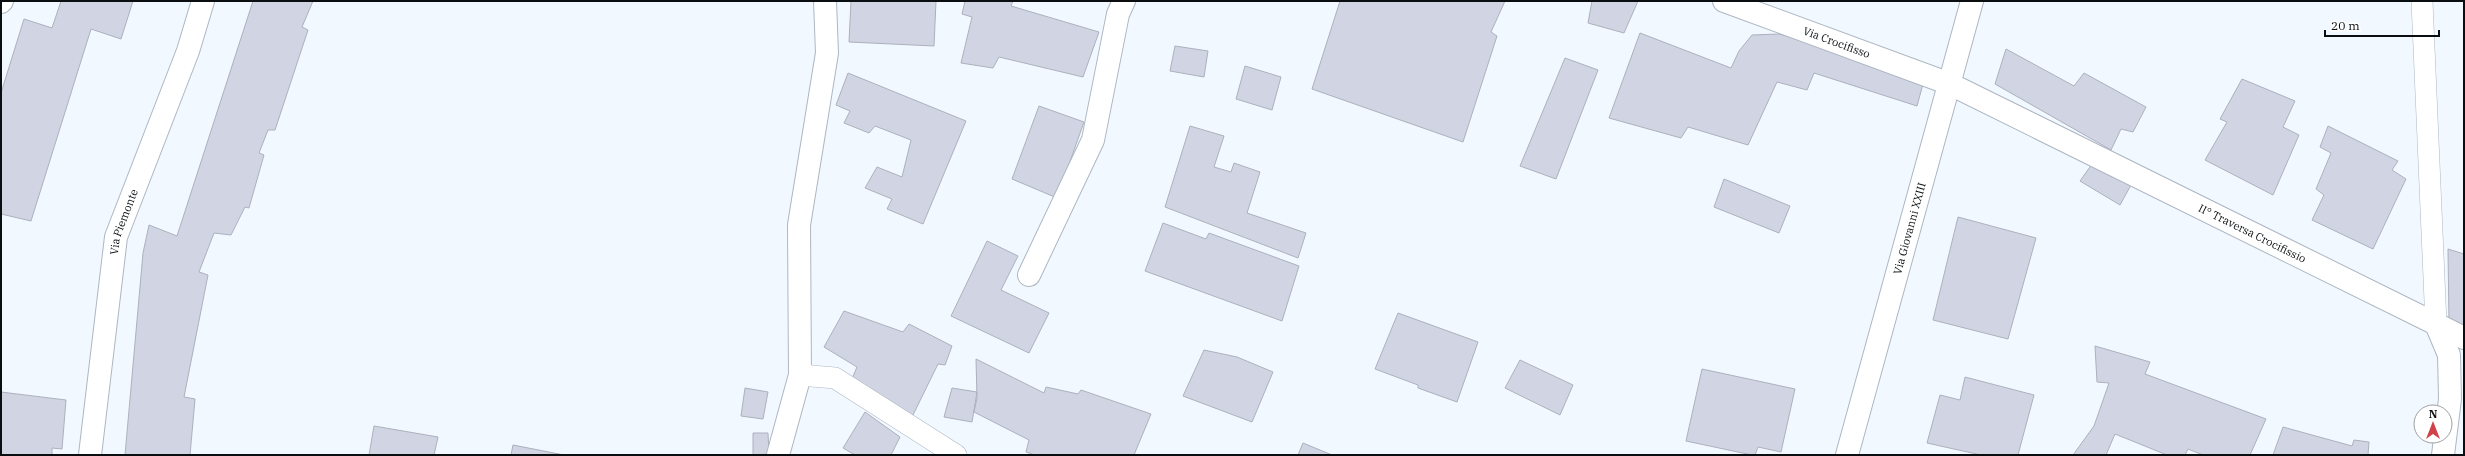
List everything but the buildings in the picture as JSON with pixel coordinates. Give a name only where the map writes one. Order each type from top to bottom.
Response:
[{"type":"street","name":"Via Piemonte","points":[[90,455],[116,237],[188,51],[203,1]]},
{"type":"street","points":[[778,455],[800,375],[799,225],[827,53],[825,1]]},
{"type":"street","points":[[1029,275],[1093,140],[1118,14],[1124,1]]},
{"type":"street","name":"Via Crocifisso","points":[[1724,1],[1950,84]]},
{"type":"street","name":"Via Giovanni XXIII","points":[[1847,455],[1972,1]]},
{"type":"street","name":"II° Traversa Crocifissio","points":[[1950,84],[2464,338]]},
{"type":"street","points":[[2436,324],[2448,355],[2450,399],[2443,455]]},
{"type":"lane","points":[[2422,1],[2436,324]]},
{"type":"lane","points":[[800,375],[835,378],[956,455]]}]
